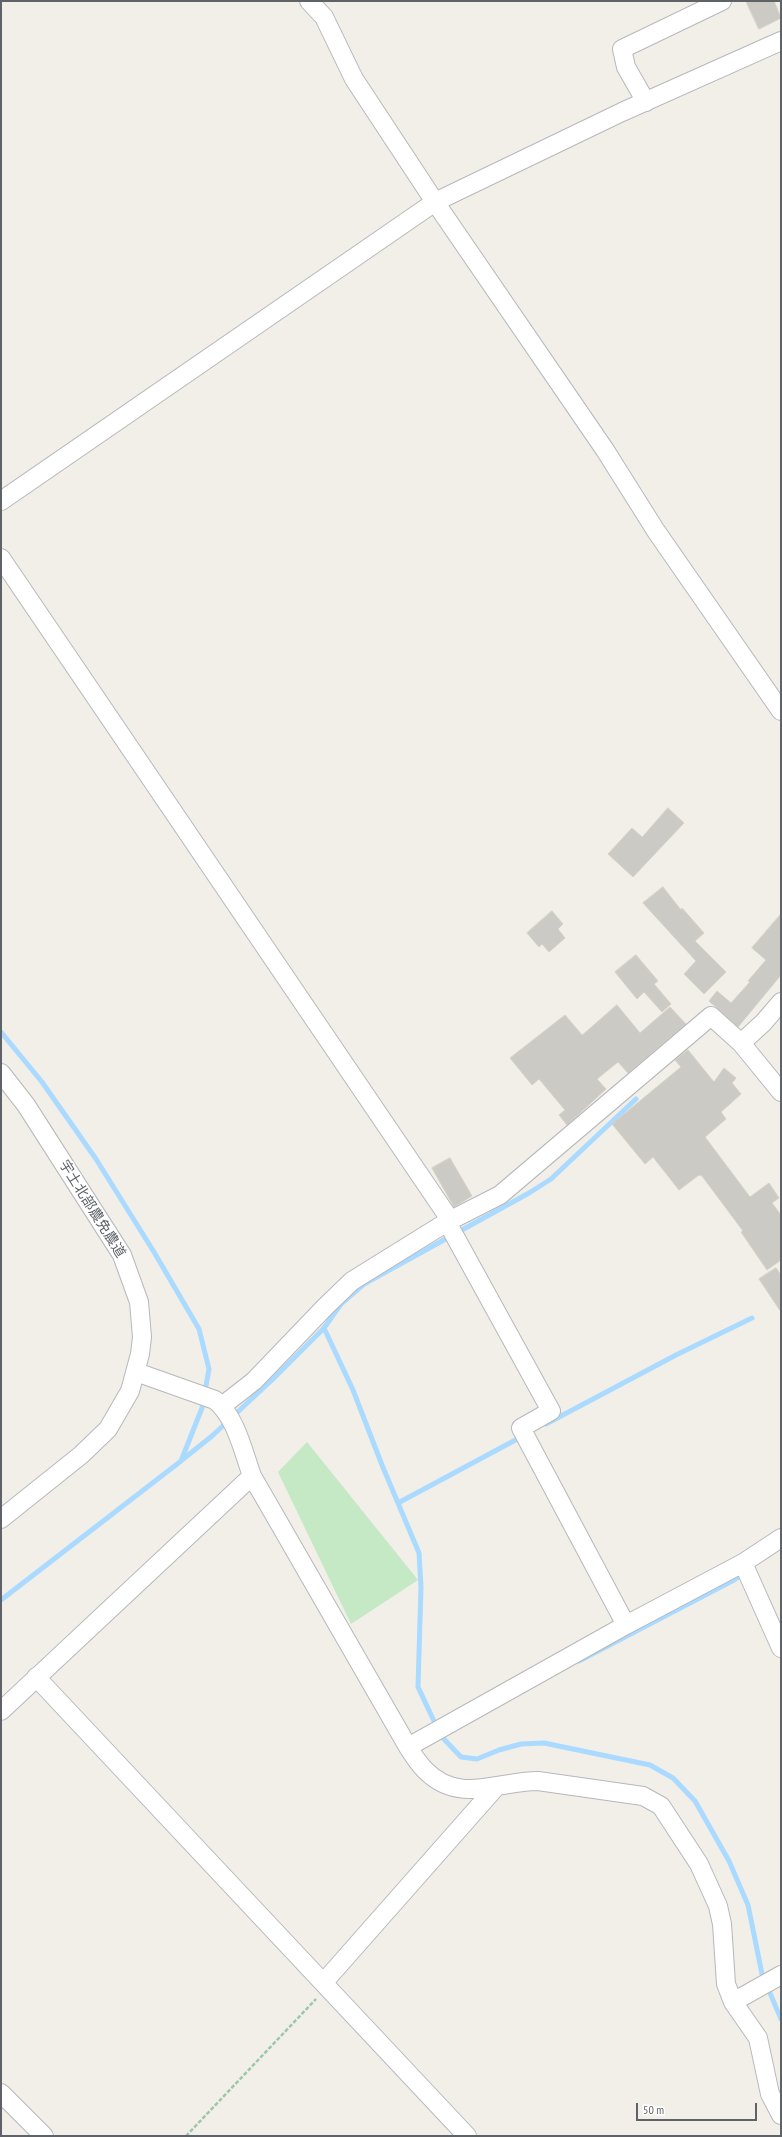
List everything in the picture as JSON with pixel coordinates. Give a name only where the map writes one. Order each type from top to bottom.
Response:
[{"type":"street","points":[[309,1],[324,17],[354,79],[434,202],[605,450],[656,531],[781,711]]},
{"type":"street","points":[[646,102],[626,67],[622,48],[722,1]]},
{"type":"street","points":[[1,501],[434,202],[781,40]]},
{"type":"street","points":[[1,558],[449,1222],[551,1411],[521,1428],[626,1625]]},
{"type":"street","points":[[741,1043],[763,1023],[781,1002]]},
{"type":"street","points":[[222,1406],[254,1382],[325,1307],[352,1281],[449,1222],[500,1195],[711,1016],[741,1043],[781,1092]]},
{"type":"street","name":"宇土北部農免農道","points":[[1,1073],[26,1105],[122,1255],[139,1302],[142,1320],[140,1354],[136,1372],[130,1391],[108,1429],[81,1455],[1,1519]]},
{"type":"street","points":[[136,1372],[215,1400],[222,1406],[235,1431],[252,1476],[408,1747],[425,1770],[450,1787],[463,1790],[496,1787],[523,1781],[560,1783],[643,1796],[661,1806],[699,1864],[718,1906],[722,1924],[726,1984],[733,2002],[758,2038],[770,2094],[781,2115]]},
{"type":"street","points":[[1,1711],[252,1476]]},
{"type":"street","points":[[408,1747],[626,1625],[743,1563],[781,1538]]},
{"type":"street","points":[[743,1563],[781,1648]]},
{"type":"street","points":[[36,1677],[467,2136]]},
{"type":"street","points":[[326,1985],[496,1787]]},
{"type":"street","points":[[733,2002],[781,1975]]},
{"type":"street","points":[[1,2093],[44,2136]]},
{"type":"path","points":[[186,2136],[326,1985]]},
{"type":"green space","points":[[307,1442],[418,1580],[351,1624],[278,1472]]},
{"type":"building","points":[[746,1],[774,1],[781,18],[759,29]]},
{"type":"building","points":[[668,808],[684,823],[633,877],[608,854],[632,828],[642,837]]},
{"type":"building","points":[[663,887],[681,910],[682,908],[704,933],[695,941],[726,972],[704,994],[684,974],[696,961],[643,903]]},
{"type":"building","points":[[552,911],[563,924],[558,929],[565,938],[549,952],[542,944],[539,947],[527,933]]},
{"type":"building","points":[[781,914],[781,975],[738,1027],[709,1001],[717,991],[731,1003],[750,982],[748,981],[766,960],[752,948]]},
{"type":"building","points":[[636,955],[658,981],[654,984],[671,1004],[662,1012],[644,992],[637,999],[615,972]]},
{"type":"building","points":[[617,1005],[640,1033],[670,1007],[686,1024],[628,1073],[618,1062],[597,1079],[606,1089],[567,1125],[559,1115],[565,1110],[539,1079],[532,1085],[510,1058],[565,1015],[582,1035]]},
{"type":"building","points":[[688,1050],[714,1082],[724,1068],[736,1078],[732,1083],[741,1094],[721,1112],[726,1119],[705,1137],[750,1197],[769,1183],[779,1198],[772,1203],[781,1215],[781,1260],[767,1270],[741,1232],[743,1231],[702,1176],[699,1175],[679,1190],[653,1157],[645,1164],[612,1124],[681,1067],[675,1060]]},
{"type":"building","points":[[450,1158],[472,1196],[454,1207],[432,1168]]},
{"type":"building","points":[[776,1268],[781,1275],[781,1312],[759,1279]]},
{"type":"waterway","points":[[1,1032],[42,1082],[96,1159],[154,1252],[199,1329],[209,1369],[202,1408],[181,1461],[1,1600]]},
{"type":"waterway","points":[[182,1460],[212,1436],[274,1378],[324,1328],[341,1304],[364,1284],[529,1193],[551,1179],[636,1099]]},
{"type":"waterway","points":[[546,1424],[676,1355],[752,1318]]},
{"type":"waterway","points":[[324,1328],[353,1390],[382,1465],[419,1553],[421,1587],[418,1687],[441,1736],[461,1757],[477,1759],[499,1750],[521,1744],[544,1743],[650,1765],[673,1778],[695,1801],[729,1861],[748,1905],[762,1974],[781,2019]]},
{"type":"waterway","points":[[398,1503],[521,1437]]},
{"type":"waterway","points":[[579,1661],[734,1580],[744,1573]]}]
